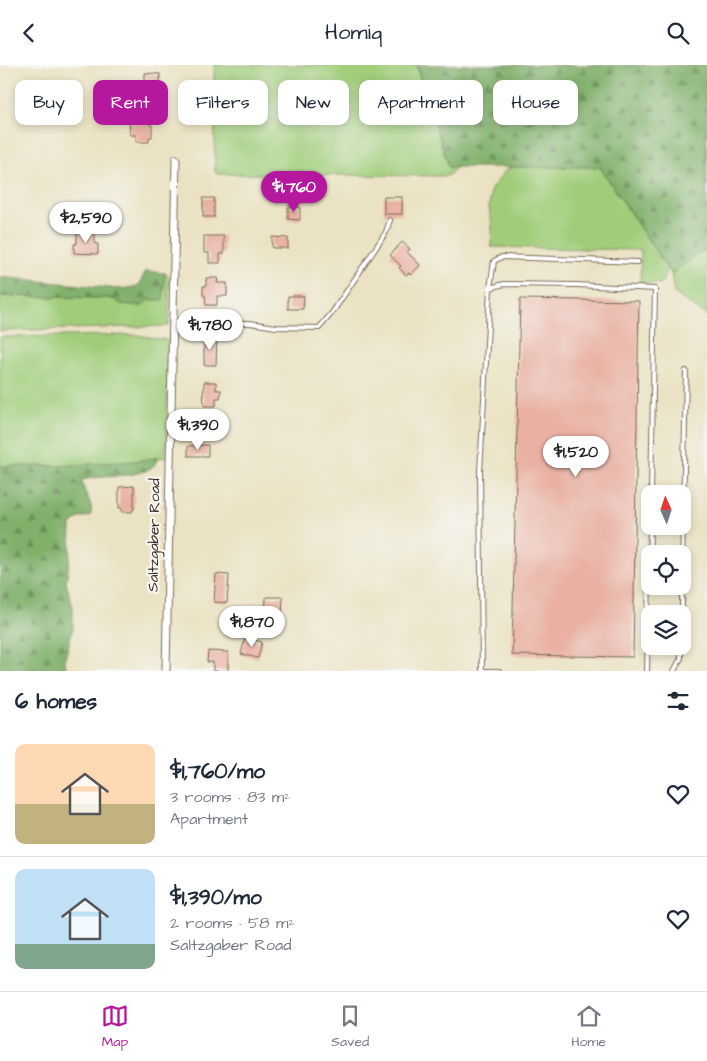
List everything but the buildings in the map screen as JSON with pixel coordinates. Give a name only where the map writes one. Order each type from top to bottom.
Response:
[{"type":"street","name":"Saltzgaber Road","points":[[166,671],[176,159]]},
{"type":"lane","points":[[172,323],[250,323],[276,327],[319,328],[332,313],[379,243],[386,232],[390,220]]},
{"type":"lane","points":[[499,671],[482,671],[480,472],[490,288],[494,261],[502,257],[638,262]]},
{"type":"lane","points":[[490,288],[504,284],[513,284],[614,286],[655,289],[651,485]]},
{"type":"lane","points":[[683,545],[686,371]]},
{"type":"lane","points":[[647,671],[650,535]]},
{"type":"lane","points":[[674,671],[681,655]]},
{"type":"green space","points":[[214,65],[416,65],[421,80],[359,80],[359,125],[435,125],[449,167],[457,167],[448,176],[217,174],[215,172],[215,125],[268,125],[268,80],[214,80]]},
{"type":"green space","points":[[416,65],[707,65],[707,249],[697,254],[671,274],[600,167],[449,167],[435,125],[483,125],[483,80],[421,80]]},
{"type":"green space","points":[[512,167],[600,167],[667,269],[664,280],[660,284],[640,283],[641,250],[491,247],[492,225],[489,208],[491,189],[505,171]]},
{"type":"green space","points":[[707,249],[707,316],[674,293],[671,274],[697,254]]},
{"type":"green space","points":[[145,271],[165,273],[163,300],[148,300],[142,306],[121,304],[114,299],[105,298],[0,296],[0,277],[119,289],[135,287],[140,284]]},
{"type":"green space","points":[[165,273],[169,276],[169,324],[166,326],[0,331],[0,296],[105,298],[142,306],[148,300],[154,300],[164,288]]},
{"type":"green space","points":[[137,335],[167,340],[168,343],[166,457],[136,461],[54,466],[0,466],[0,337]]},
{"type":"green space","points":[[159,457],[155,465],[137,473],[82,480],[90,502],[91,511],[90,516],[79,518],[71,525],[70,555],[66,583],[73,607],[73,628],[65,658],[66,671],[0,671],[0,466],[54,466],[136,461]]}]
